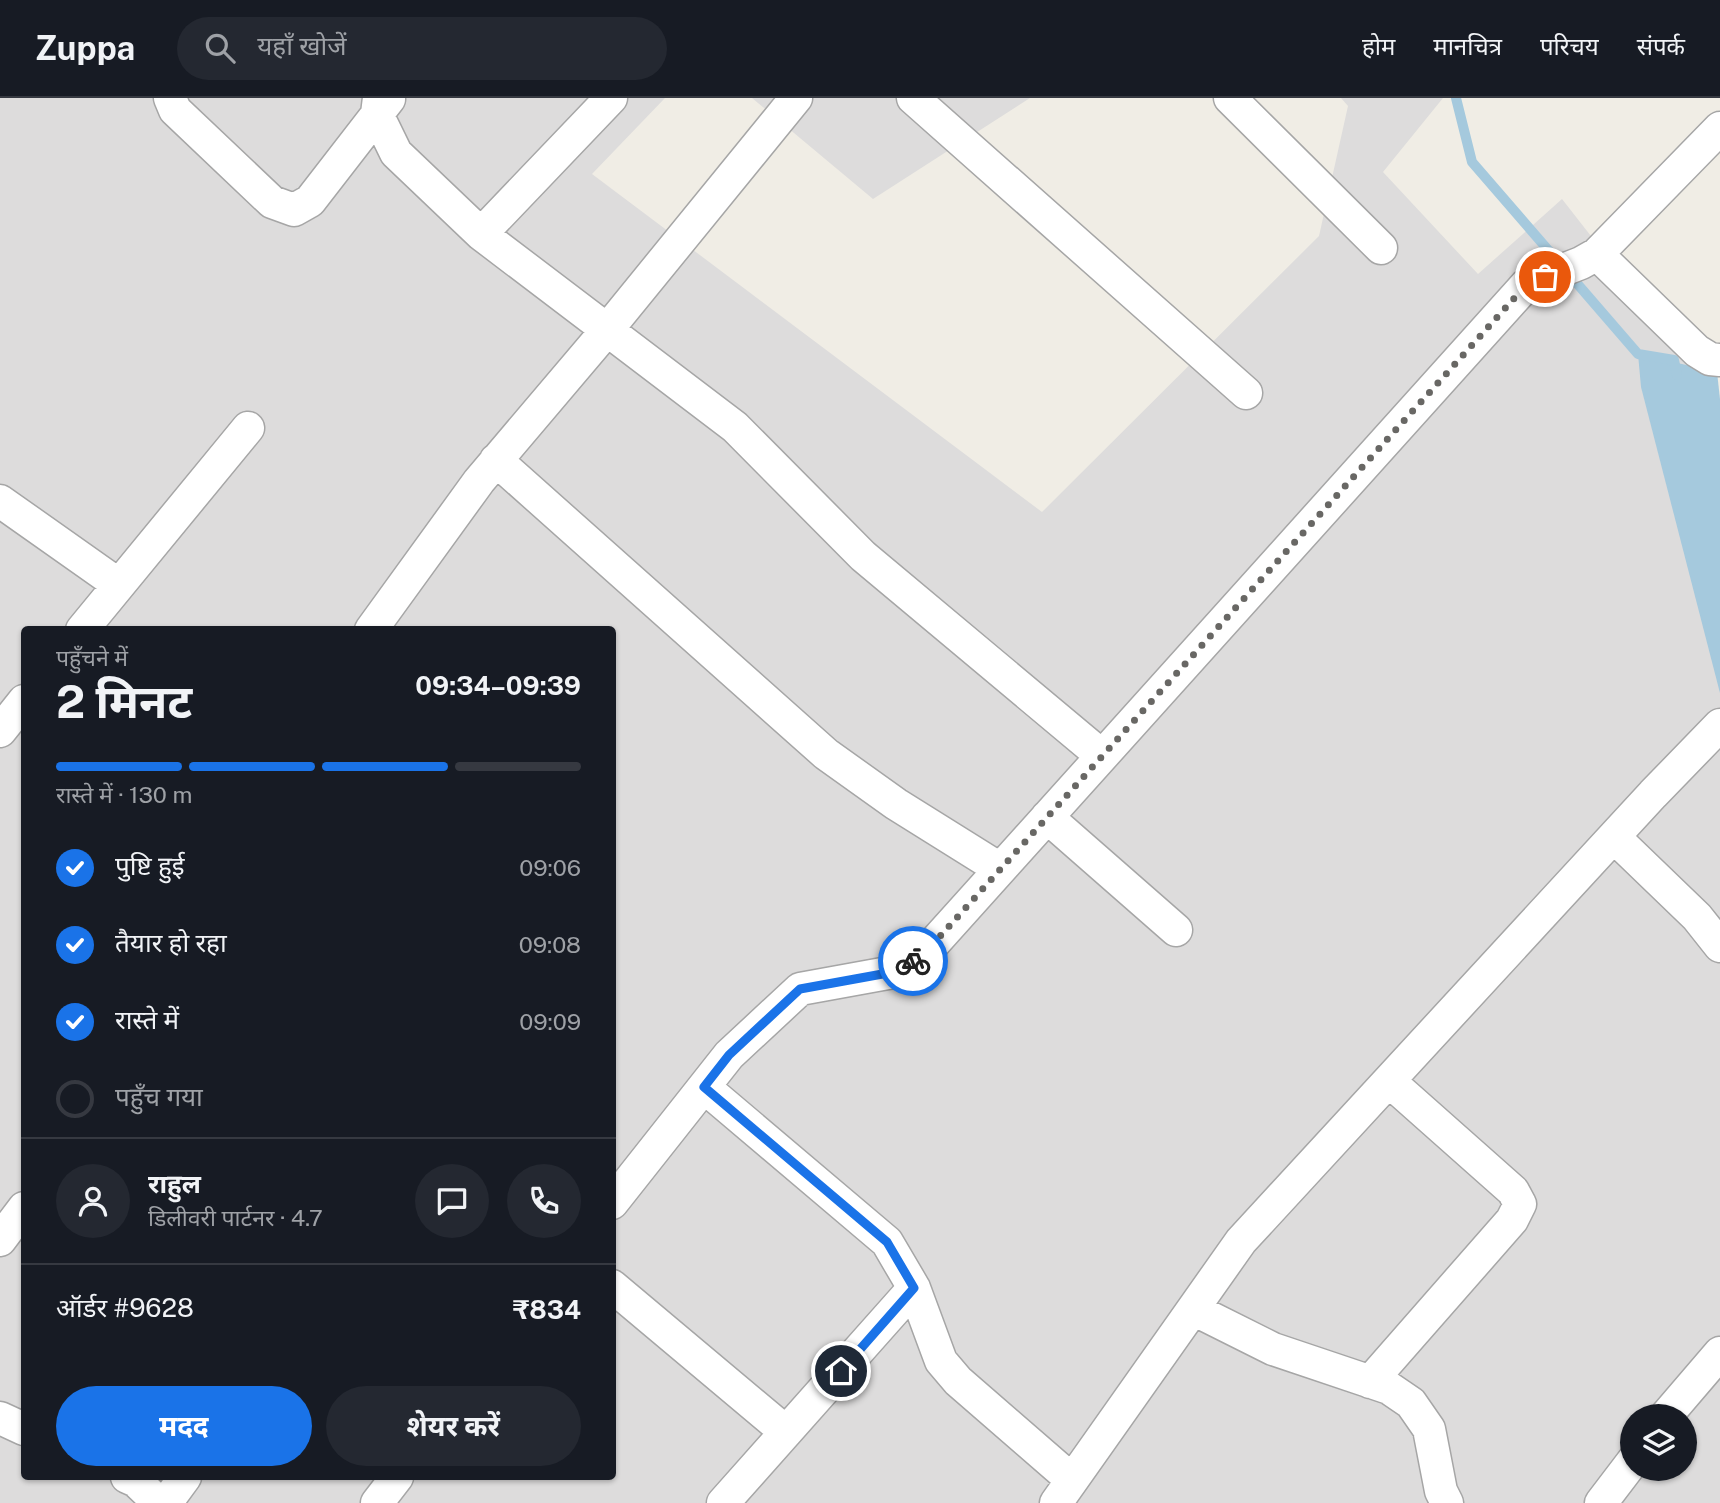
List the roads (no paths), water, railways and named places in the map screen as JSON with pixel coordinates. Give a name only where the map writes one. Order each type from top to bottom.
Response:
[{"type":"street","points":[[170,98],[175,110],[272,202],[294,210],[310,201],[382,103]]},
{"type":"street","points":[[481,234],[611,98]]},
{"type":"street","points":[[374,626],[479,481],[607,330],[796,98]]},
{"type":"street","points":[[913,98],[1246,393]]},
{"type":"street","points":[[1230,98],[1381,248]]},
{"type":"street","points":[[382,103],[396,153],[481,234],[735,427],[863,556],[1102,756]]},
{"type":"street","points":[[616,1198],[729,1055],[800,989],[899,971],[925,953],[1527,284],[1589,259],[1720,128]]},
{"type":"street","points":[[1589,259],[1697,351],[1710,359],[1720,360]]},
{"type":"street","points":[[85,626],[248,428]]},
{"type":"street","points":[[496,460],[826,754],[896,804],[1000,869]]},
{"type":"street","points":[[0,501],[119,585]]},
{"type":"street","points":[[0,731],[21,705]]},
{"type":"street","points":[[704,1087],[887,1242],[914,1288],[941,1361],[1064,1492],[1241,1241],[1720,725]]},
{"type":"street","points":[[1047,817],[1176,930]]},
{"type":"street","points":[[1614,837],[1697,917],[1720,946]]},
{"type":"street","points":[[1370,1382],[1512,1220],[1520,1204],[1513,1191],[1389,1081]]},
{"type":"street","points":[[0,1240],[21,1212]]},
{"type":"street","points":[[723,1503],[914,1288]]},
{"type":"street","points":[[616,1289],[786,1432]]},
{"type":"street","points":[[1193,1309],[1273,1349],[1389,1388],[1410,1403],[1429,1429],[1441,1491],[1447,1503]]},
{"type":"street","points":[[1676,1404],[1720,1353]]},
{"type":"street","points":[[1601,1503],[1620,1478]]},
{"type":"street","points":[[134,1480],[159,1503]]},
{"type":"street","points":[[166,1503],[183,1480]]},
{"type":"street","points":[[377,1503],[395,1480]]},
{"type":"water","points":[[1638,354],[1717,372],[1720,399],[1720,693],[1641,387]]},
{"type":"waterway","points":[[1456,98],[1472,162],[1638,354],[1674,360],[1677,375]]}]
